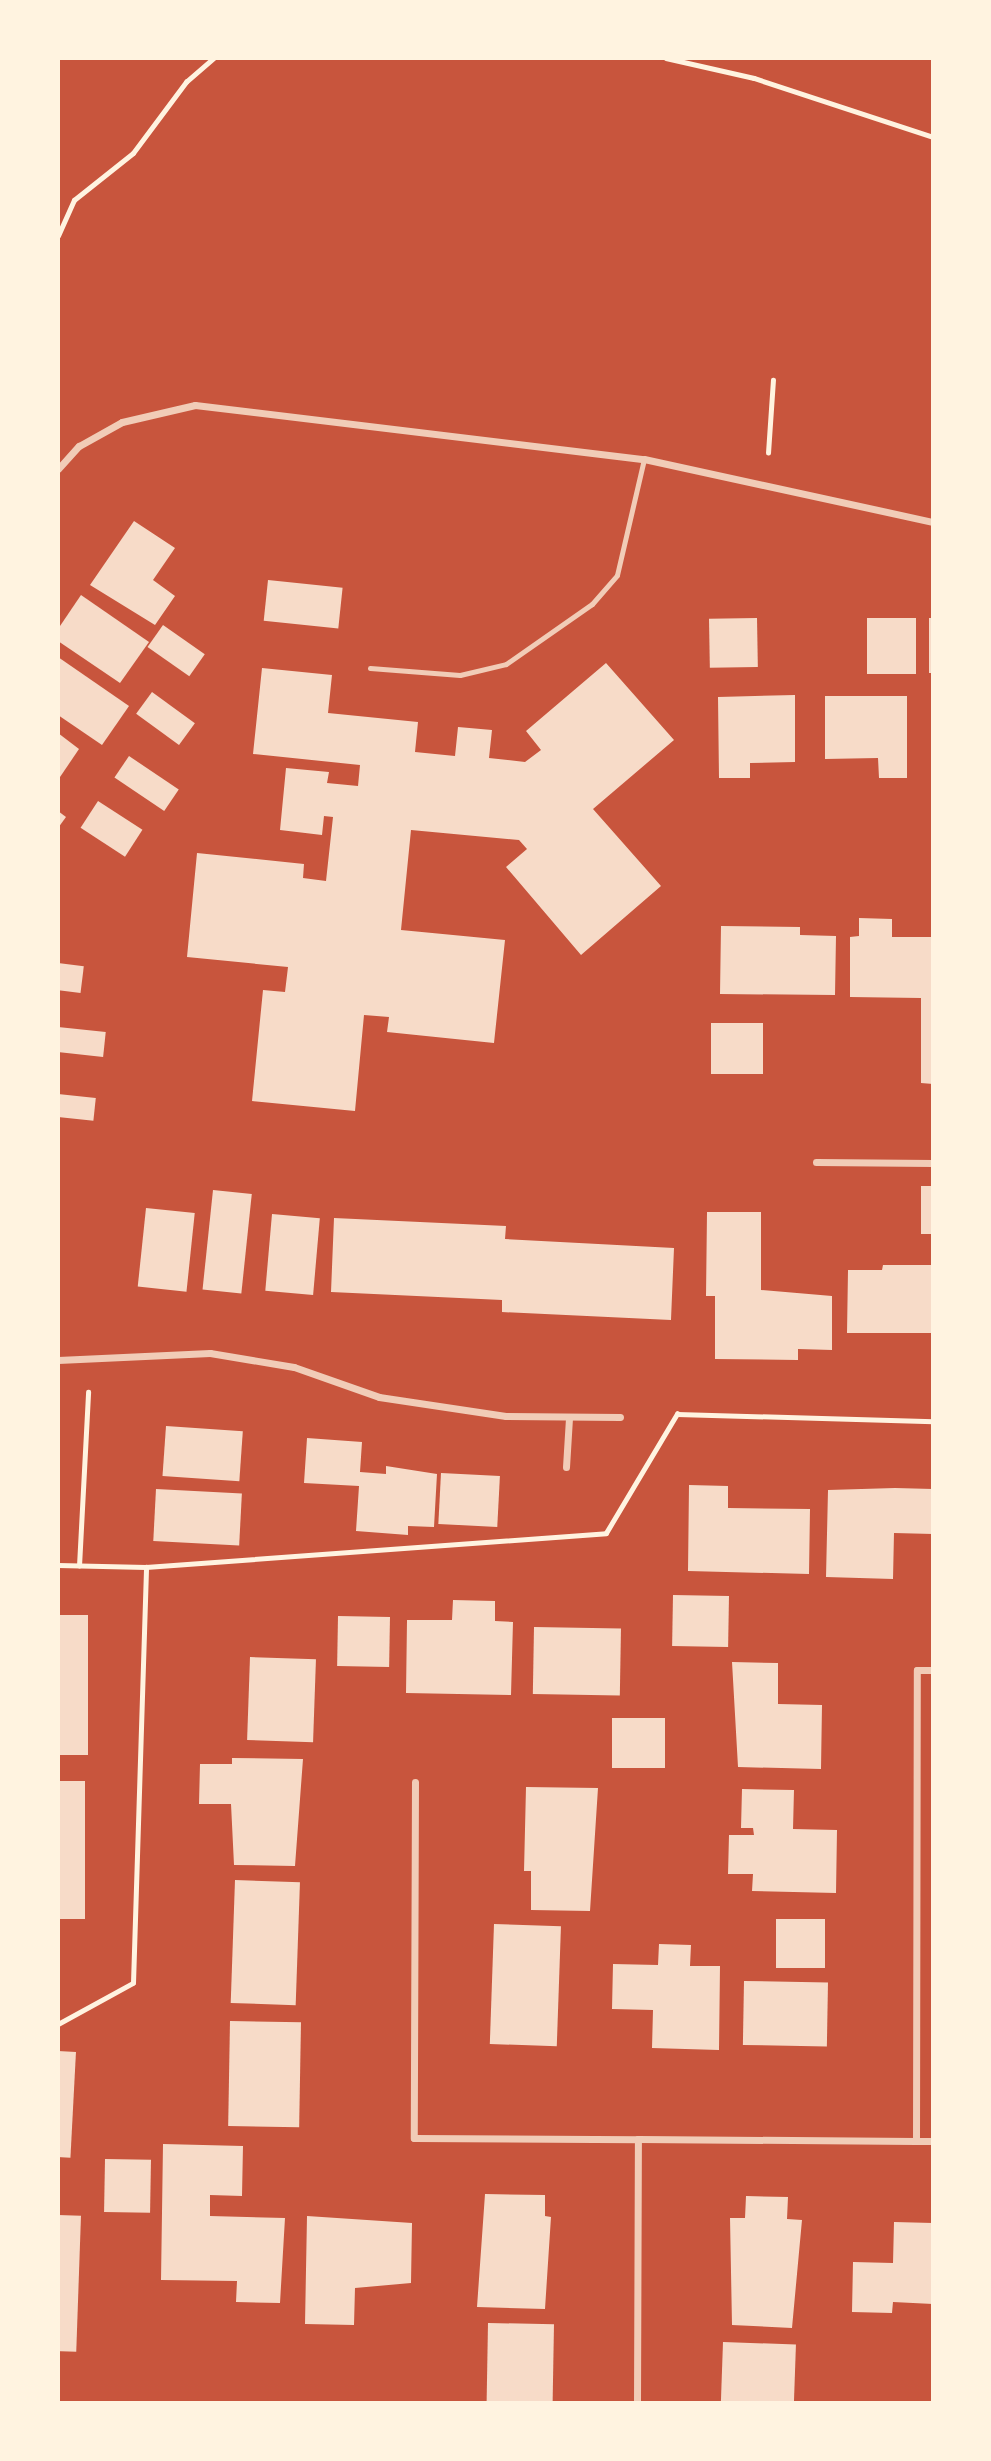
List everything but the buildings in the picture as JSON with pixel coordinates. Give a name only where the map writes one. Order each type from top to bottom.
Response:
[{"type":"street","points":[[58,469],[79,446],[122,422],[195,405],[644,459],[766,482],[933,522]]},
{"type":"street","points":[[817,1162],[933,1163]]},
{"type":"street","points":[[58,1360],[211,1353],[294,1367],[379,1397],[506,1416],[620,1418]]},
{"type":"street","points":[[566,1467],[569,1418]]},
{"type":"street","points":[[916,2141],[917,1670],[933,1670]]},
{"type":"street","points":[[415,1782],[414,2138],[933,2141]]},
{"type":"street","points":[[636,2403],[638,2139]]},
{"type":"lane","points":[[370,668],[460,675],[506,664],[592,604],[617,575],[644,459]]},
{"type":"path","points":[[58,236],[74,200],[133,153],[186,82],[214,58]]},
{"type":"path","points":[[666,58],[754,78],[933,137]]},
{"type":"path","points":[[766,482],[773,380]]},
{"type":"path","points":[[79,1566],[90,1357]]},
{"type":"path","points":[[58,1565],[146,1567],[606,1533],[677,1415],[933,1420]]},
{"type":"path","points":[[58,2024],[133,1983],[146,1567]]}]
